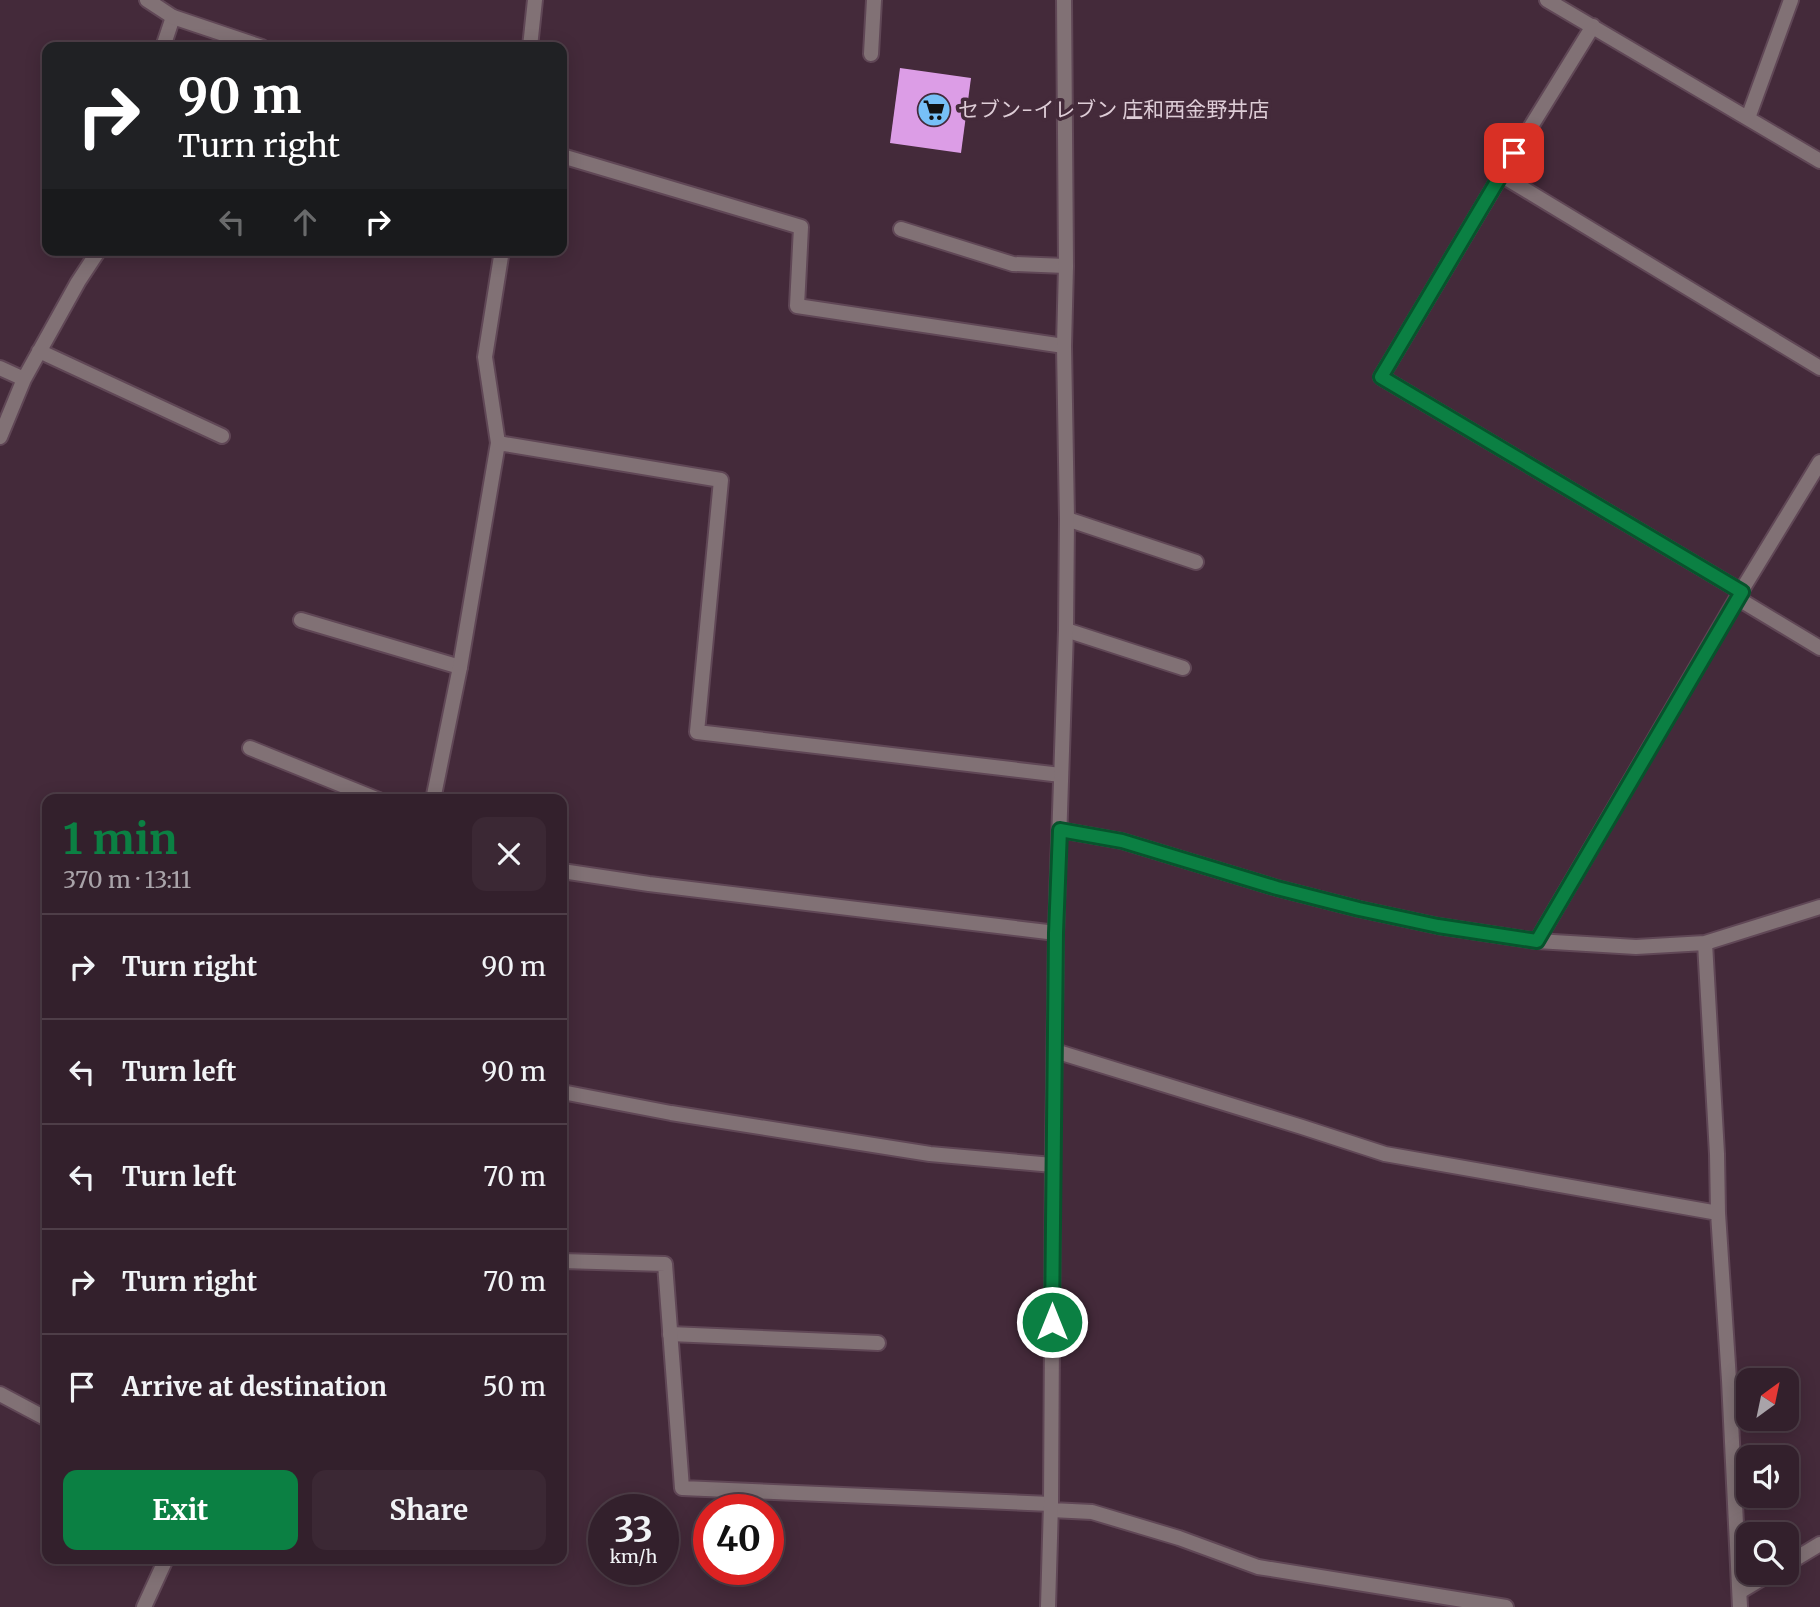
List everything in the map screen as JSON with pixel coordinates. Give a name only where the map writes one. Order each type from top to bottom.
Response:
[{"type":"street","points":[[146,0],[173,17],[247,42]]},
{"type":"street","points":[[531,42],[536,0]]},
{"type":"street","points":[[872,54],[874,0]]},
{"type":"street","points":[[1048,1607],[1056,933],[1066,630],[1064,0]]},
{"type":"street","points":[[1547,0],[1820,161]]},
{"type":"street","points":[[1748,118],[1791,0]]},
{"type":"street","points":[[165,42],[173,17]]},
{"type":"street","points":[[1593,26],[1381,377],[1740,595],[1820,648]]},
{"type":"street","points":[[567,157],[801,227],[797,306],[1064,346]]},
{"type":"street","points":[[1501,175],[1820,368]]},
{"type":"street","points":[[901,229],[1013,264],[1066,266]]},
{"type":"street","points":[[0,437],[24,379],[95,256]]},
{"type":"street","points":[[434,794],[460,667],[498,443],[485,356],[501,256]]},
{"type":"street","points":[[39,351],[222,436]]},
{"type":"street","points":[[0,368],[24,379]]},
{"type":"street","points":[[498,443],[721,480],[696,732],[1061,775]]},
{"type":"street","points":[[1537,941],[1820,461]]},
{"type":"street","points":[[1067,519],[1196,562]]},
{"type":"street","points":[[300,620],[460,667]]},
{"type":"street","points":[[1066,630],[1183,668]]},
{"type":"street","points":[[250,748],[364,794]]},
{"type":"street","points":[[1060,830],[1122,841],[1277,888],[1359,909],[1438,926],[1537,941],[1636,947],[1705,943],[1820,907]]},
{"type":"street","points":[[567,872],[1056,933]]},
{"type":"street","points":[[1705,943],[1740,1607]]},
{"type":"street","points":[[1055,1051],[1385,1154],[1718,1213]]},
{"type":"street","points":[[567,1093],[671,1113],[930,1154],[1053,1165]]},
{"type":"street","points":[[567,1261],[665,1264],[682,1488],[1051,1507],[1091,1512],[1179,1538],[1258,1567],[1506,1607]]},
{"type":"street","points":[[670,1334],[878,1343]]},
{"type":"street","points":[[0,1394],[42,1416]]},
{"type":"street","points":[[1799,1557],[1820,1544]]},
{"type":"street","points":[[144,1607],[164,1564]]},
{"type":"street","points":[[1741,1591],[1751,1585]]},
{"type":"building","points":[[900,68],[971,78],[961,153],[890,143]]},
{"type":"place","name":"セブン-イレブン 庄和西金野井店","points":[[934,110]]},
{"type":"route","points":[[1052,1322],[1056,933],[1060,830],[1122,841],[1277,888],[1359,909],[1438,926],[1537,941],[1742,592],[1381,377],[1514,153]]}]
